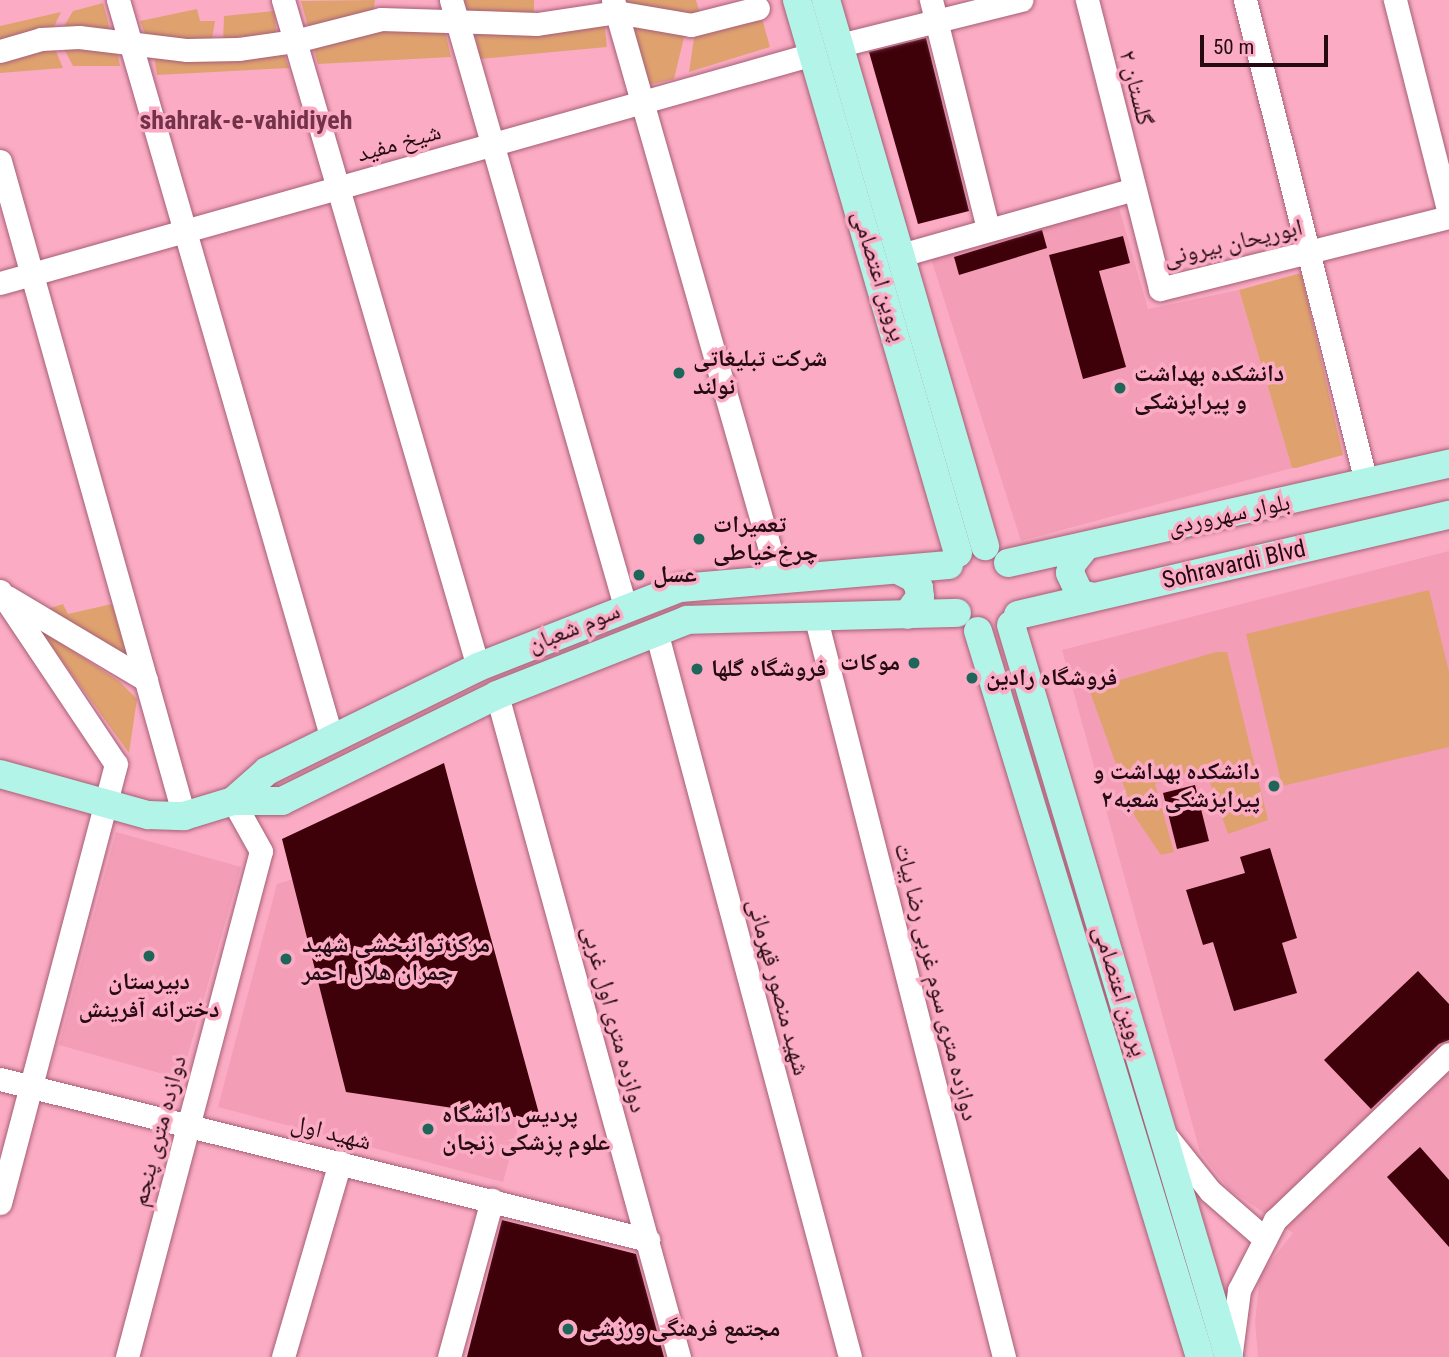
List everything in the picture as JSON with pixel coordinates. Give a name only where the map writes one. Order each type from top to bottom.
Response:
[{"type":"main road","name":"پروین اعتصامی","points":[[797,0],[953,559]]},
{"type":"main road","name":"پروین اعتصامی","points":[[826,0],[985,546]]},
{"type":"main road","name":"بلوار سهروردی","points":[[1008,563],[1449,464]]},
{"type":"main road","name":"Sohravardi Blvd","points":[[1015,620],[1094,597],[1449,515]]},
{"type":"main road","points":[[972,546],[985,546],[1008,563],[1020,591],[1015,620],[1001,632],[967,622],[945,580],[953,559],[972,546]]},
{"type":"main road","points":[[1086,546],[1072,563],[1070,573],[1080,594],[1094,597]]},
{"type":"main road","name":"سوم شعبان","points":[[233,801],[267,771],[478,667],[625,606],[680,588],[898,570],[953,559]]},
{"type":"main road","points":[[898,570],[914,578],[919,587],[920,597],[907,615]]},
{"type":"main road","name":"سوم شعبان","points":[[0,774],[148,815],[184,816],[233,801],[282,800],[497,695],[687,620],[739,616],[817,619],[907,615],[967,622]]},
{"type":"main road","name":"پروین اعتصامی","points":[[1015,620],[1230,1357]]},
{"type":"main road","name":"پروین اعتصامی","points":[[967,622],[1200,1357]]},
{"type":"street","points":[[118,0],[332,739]]},
{"type":"street","points":[[283,0],[478,667]]},
{"type":"street","points":[[451,0],[625,606]]},
{"type":"street","points":[[840,46],[933,11],[1021,0]]},
{"type":"street","name":"گلستان ۲","points":[[1087,0],[1134,189]]},
{"type":"street","points":[[1245,0],[1367,484]]},
{"type":"street","points":[[1395,0],[1449,215]]},
{"type":"street","points":[[0,51],[41,39],[130,41],[187,50],[295,41],[381,19],[457,24],[537,24],[614,6],[691,25],[758,8]]},
{"type":"street","points":[[614,6],[779,581]]},
{"type":"street","points":[[933,11],[988,229]]},
{"type":"street","name":"شیخ مفید","points":[[0,283],[813,54]]},
{"type":"street","points":[[0,160],[184,816]]},
{"type":"street","points":[[901,255],[1134,189]]},
{"type":"street","name":"ابوریحان بیرونی","points":[[1134,189],[1160,289],[1449,215]]},
{"type":"street","points":[[1,596],[146,680]]},
{"type":"street","points":[[0,1203],[109,805],[116,764],[1,596]]},
{"type":"street","name":"دوازده متری سوم غربی رضا بیات","points":[[817,619],[1004,1357]]},
{"type":"street","name":"شهید منصور قهرمانی","points":[[656,631],[850,1357]]},
{"type":"street","name":"دوازده متری اول غربی","points":[[497,695],[679,1357]]},
{"type":"street","name":"دوازده متری پنجم","points":[[127,1357],[261,851],[233,801]]},
{"type":"street","points":[[1230,1357],[1239,1290],[1265,1239],[1298,1196],[1449,1054]]},
{"type":"street","name":"شهید اول","points":[[0,1079],[648,1240]]},
{"type":"street","points":[[1162,1130],[1210,1191],[1265,1239]]},
{"type":"street","points":[[283,1357],[340,1162]]},
{"type":"street","points":[[449,1357],[492,1200]]},
{"type":"shaded area","points":[[375,0],[373,15],[309,30],[301,1]]},
{"type":"shaded area","points":[[464,0],[534,0],[534,16],[470,19]]},
{"type":"shaded area","points":[[624,0],[696,0],[701,18],[629,10]]},
{"type":"shaded area","points":[[103,3],[111,33],[60,33],[73,11]]},
{"type":"shaded area","points":[[197,9],[200,21],[215,21],[211,45],[146,37],[140,21]]},
{"type":"shaded area","points":[[274,11],[277,37],[223,43],[224,16]]},
{"type":"shaded area","points":[[61,12],[51,33],[0,45],[0,26]]},
{"type":"shaded area","points":[[761,15],[770,47],[689,72],[695,31],[727,29]]},
{"type":"shaded area","points":[[604,19],[607,47],[480,59],[475,32]]},
{"type":"shaded area","points":[[394,25],[445,31],[451,57],[318,64],[312,43]]},
{"type":"shaded area","points":[[633,25],[686,29],[674,79],[648,85]]},
{"type":"shaded area","points":[[61,43],[116,46],[120,66],[73,66]]},
{"type":"shaded area","points":[[53,44],[63,68],[0,73],[0,58]]},
{"type":"shaded area","points":[[283,52],[289,68],[157,75],[154,56]]},
{"type":"shaded area","name":"دانشکده بهداشت و پیراپزشکی","points":[[1115,194],[1148,309],[1239,290],[1292,468],[1021,541],[927,246]]},
{"type":"shaded area","points":[[1301,273],[1343,455],[1292,468],[1239,290]]},
{"type":"shaded area","name":"دانشکده بهداشت و پیراپزشکى شعبه۲","points":[[1449,551],[1449,1357],[1258,1357],[1255,1322],[1260,1275],[1293,1233],[1229,1189],[1200,1152],[1062,650]]},
{"type":"shaded area","points":[[1429,590],[1449,672],[1449,747],[1282,786],[1246,634]]},
{"type":"shaded area","points":[[63,604],[68,614],[112,604],[129,660],[41,611]]},
{"type":"shaded area","points":[[40,630],[119,681],[137,699],[129,753]]},
{"type":"shaded area","points":[[1216,652],[1227,652],[1268,820],[1228,834],[1209,780],[1200,770],[1155,784],[1174,852],[1161,855],[1135,817],[1089,689]]},
{"type":"shaded area","name":"دبیرستان دخترانه آفرینش","points":[[116,832],[241,867],[181,1079],[59,1045]]},
{"type":"shaded area","points":[[293,879],[521,1118],[503,1182],[218,1107],[277,884]]},
{"type":"building","points":[[926,38],[969,211],[918,224],[869,52]]},
{"type":"building","points":[[1042,230],[1047,248],[959,275],[954,257]]},
{"type":"building","points":[[1123,236],[1130,263],[1099,271],[1126,367],[1083,379],[1049,255]]},
{"type":"building","points":[[444,763],[541,1121],[346,1092],[282,839]]},
{"type":"building","points":[[1195,785],[1209,841],[1177,849],[1163,793]]},
{"type":"building","points":[[1270,848],[1297,938],[1282,943],[1297,993],[1234,1011],[1213,942],[1203,945],[1186,890],[1245,873],[1240,857]]},
{"type":"building","points":[[1418,971],[1449,1004],[1449,1040],[1439,1044],[1371,1109],[1324,1060]]},
{"type":"building","points":[[1420,1147],[1449,1180],[1449,1247],[1387,1177]]},
{"type":"building","name":"مجتمع فرهنگی ورزشی","points":[[502,1220],[636,1254],[664,1357],[467,1357]]},
{"type":"place","name":"شرکت تبلیغاتی نولند","points":[[679,373]]},
{"type":"place","name":"دانشکده بهداشت و پیراپزشکی","points":[[1120,388]]},
{"type":"place","name":"تعمیرات چرخ‌خیاطی","points":[[699,539]]},
{"type":"place","name":"عسل","points":[[639,575]]},
{"type":"place","name":"موکات","points":[[914,663]]},
{"type":"place","name":"فروشگاه گلها","points":[[697,669]]},
{"type":"place","name":"فروشگاه رادین","points":[[972,678]]},
{"type":"place","name":"دانشکده بهداشت و پیراپزشکى شعبه۲","points":[[1274,786]]},
{"type":"place","name":"دبیرستان دخترانه آفرینش","points":[[149,956]]},
{"type":"place","name":"مرکز توانبخشی شهید چمران هلال احمر","points":[[286,959]]},
{"type":"place","name":"پردیس دانشگاه علوم پزشکى زنجان","points":[[428,1129]]},
{"type":"place","name":"مجتمع فرهنگی ورزشی","points":[[568,1329]]},
{"type":"district","name":"shahrak-e-vahidiyeh","points":[[246,121]]}]
